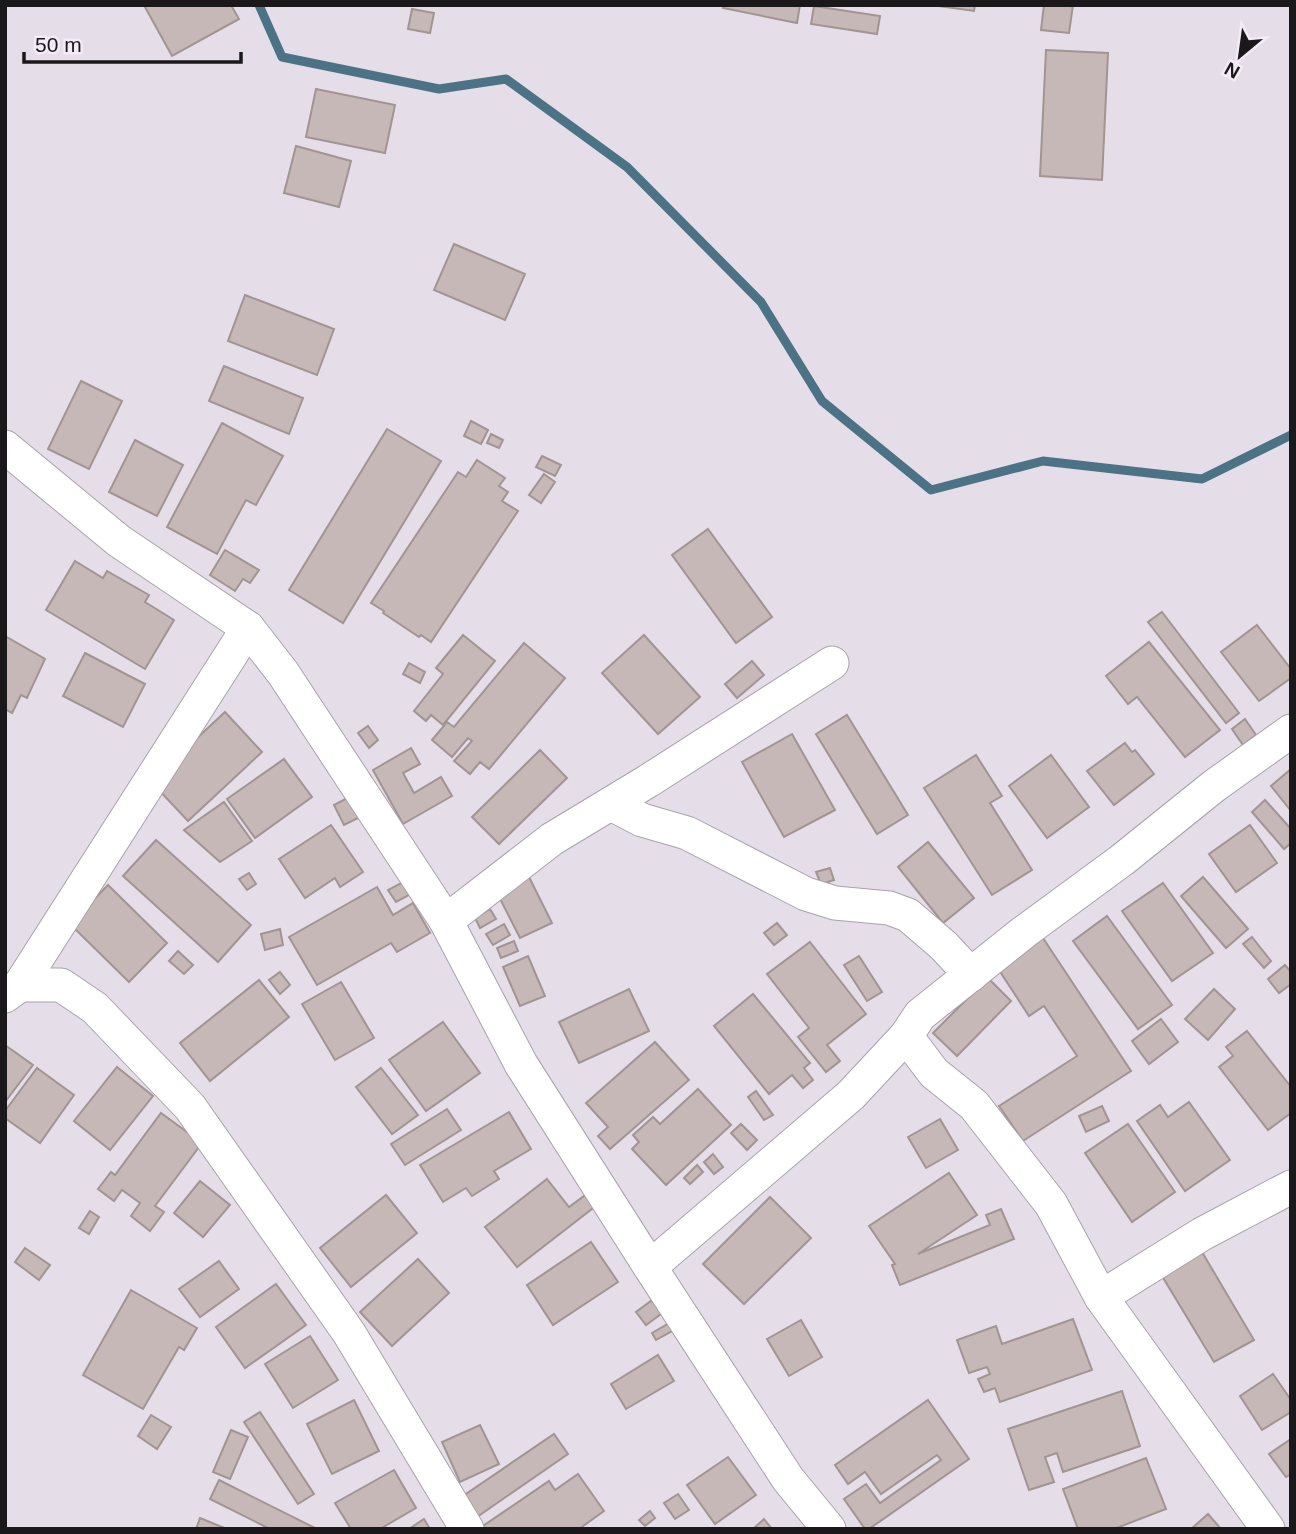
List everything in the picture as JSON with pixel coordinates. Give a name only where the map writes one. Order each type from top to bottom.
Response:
[{"type":"street","points":[[15,456],[119,541],[248,628],[283,673],[446,920],[521,1064],[650,1268],[788,1479],[829,1529]]},
{"type":"street","points":[[13,991],[248,628]]},
{"type":"street","points":[[446,920],[552,839],[832,663]]},
{"type":"street","points":[[650,1268],[851,1095],[906,1036],[920,1015],[1214,786],[1291,731]]},
{"type":"street","points":[[611,804],[642,820],[687,833],[806,894],[835,903],[888,908],[908,915],[944,946],[971,975]]},
{"type":"street","points":[[13,991],[61,985],[95,1009],[190,1107],[349,1333],[467,1529]]},
{"type":"street","points":[[906,1036],[934,1073],[974,1105],[1051,1204],[1101,1297],[1268,1529]]},
{"type":"street","points":[[1101,1297],[1202,1234],[1291,1187]]},
{"type":"building","points":[[231,5],[239,19],[172,56],[145,7]]},
{"type":"building","points":[[723,5],[800,5],[797,23],[723,8]]},
{"type":"building","points":[[931,5],[975,5],[974,11]]},
{"type":"building","points":[[1044,5],[1073,5],[1069,33],[1041,30]]},
{"type":"building","points":[[814,6],[880,16],[877,34],[811,24]]},
{"type":"building","points":[[412,9],[434,13],[430,33],[408,29]]},
{"type":"building","points":[[1046,50],[1108,53],[1102,180],[1040,176]]},
{"type":"building","points":[[316,89],[395,105],[385,153],[306,137]]},
{"type":"building","points":[[296,146],[351,161],[339,207],[284,193]]},
{"type":"building","points":[[454,244],[525,274],[505,320],[434,290]]},
{"type":"building","points":[[245,295],[334,329],[317,375],[228,341]]},
{"type":"building","points":[[224,366],[303,398],[289,434],[209,401]]},
{"type":"building","points":[[81,381],[122,401],[89,469],[48,449]]},
{"type":"building","points":[[471,421],[488,430],[481,444],[464,436]]},
{"type":"building","points":[[222,423],[283,456],[256,505],[246,500],[217,554],[167,527]]},
{"type":"building","points":[[387,429],[441,461],[343,623],[289,590]]},
{"type":"building","points":[[491,434],[503,440],[499,448],[487,443]]},
{"type":"building","points":[[135,440],[183,465],[157,516],[109,492]]},
{"type":"building","points":[[542,456],[561,465],[555,476],[536,467]]},
{"type":"building","points":[[477,460],[505,478],[499,486],[508,492],[502,501],[518,511],[431,642],[421,635],[419,637],[371,603],[458,472],[466,477]]},
{"type":"building","points":[[544,474],[555,482],[541,503],[529,495]]},
{"type":"building","points":[[708,529],[772,617],[736,643],[672,555]]},
{"type":"building","points":[[225,550],[259,570],[250,583],[243,579],[235,591],[210,575]]},
{"type":"building","points":[[75,561],[103,578],[107,571],[149,595],[145,602],[174,620],[145,669],[46,610]]},
{"type":"building","points":[[1162,612],[1239,713],[1226,723],[1148,622]]},
{"type":"building","points":[[1257,625],[1291,669],[1291,678],[1259,701],[1221,652]]},
{"type":"building","points":[[463,635],[495,661],[443,725],[431,715],[426,721],[414,711],[443,674],[436,668]]},
{"type":"building","points":[[644,635],[700,697],[658,734],[602,673]]},
{"type":"building","points":[[5,636],[45,659],[27,698],[21,695],[12,713],[5,709]]},
{"type":"building","points":[[1149,642],[1220,730],[1185,757],[1137,697],[1128,704],[1106,676]]},
{"type":"building","points":[[524,643],[565,678],[489,769],[480,762],[470,774],[454,761],[472,741],[468,738],[452,757],[432,740],[447,722],[454,727]]},
{"type":"building","points":[[85,653],[145,684],[123,727],[63,696]]},
{"type":"building","points":[[752,661],[764,675],[737,698],[725,684]]},
{"type":"building","points":[[409,663],[425,672],[420,683],[403,674]]},
{"type":"building","points":[[225,712],[262,752],[188,821],[155,786],[194,741]]},
{"type":"building","points":[[847,715],[908,815],[877,834],[816,734]]},
{"type":"building","points":[[1245,719],[1256,735],[1243,745],[1232,729]]},
{"type":"building","points":[[368,726],[378,740],[369,748],[358,733]]},
{"type":"building","points":[[792,734],[835,810],[784,837],[742,762]]},
{"type":"building","points":[[1125,743],[1132,752],[1135,750],[1154,774],[1114,805],[1087,771]]},
{"type":"building","points":[[411,748],[420,764],[403,773],[414,793],[441,777],[452,796],[403,824],[373,770]]},
{"type":"building","points":[[540,750],[567,778],[499,844],[472,817]]},
{"type":"building","points":[[976,755],[1002,796],[990,803],[1032,870],[992,895],[924,788]]},
{"type":"building","points":[[1051,755],[1089,807],[1047,838],[1009,786]]},
{"type":"building","points":[[284,759],[312,797],[255,838],[227,799]]},
{"type":"building","points":[[1291,769],[1291,811],[1271,786]]},
{"type":"building","points":[[351,796],[362,816],[344,825],[334,805]]},
{"type":"building","points":[[1265,800],[1291,829],[1291,843],[1284,849],[1252,812]]},
{"type":"building","points":[[224,802],[252,841],[220,862],[184,830]]},
{"type":"building","points":[[331,825],[363,872],[340,887],[335,878],[305,898],[279,859]]},
{"type":"building","points":[[1250,825],[1277,863],[1236,892],[1209,854]]},
{"type":"building","points":[[156,840],[251,925],[218,962],[123,876]]},
{"type":"building","points":[[928,842],[974,898],[943,923],[898,867]]},
{"type":"building","points":[[830,868],[834,880],[821,884],[816,872]]},
{"type":"building","points":[[526,871],[552,923],[520,938],[494,887]]},
{"type":"building","points":[[249,873],[256,884],[247,890],[239,879]]},
{"type":"building","points":[[1203,877],[1248,929],[1226,948],[1181,896]]},
{"type":"building","points":[[403,882],[411,894],[396,902],[388,890]]},
{"type":"building","points":[[1163,883],[1213,953],[1172,981],[1122,911]]},
{"type":"building","points":[[108,885],[167,943],[129,982],[70,924]]},
{"type":"building","points":[[377,887],[393,915],[413,903],[430,933],[397,952],[391,943],[317,985],[289,937]]},
{"type":"building","points":[[490,909],[496,919],[480,928],[475,918]]},
{"type":"building","points":[[1107,916],[1172,1005],[1138,1029],[1073,941]]},
{"type":"building","points":[[777,923],[787,935],[774,945],[764,933]]},
{"type":"building","points":[[504,924],[510,935],[493,945],[486,934]]},
{"type":"building","points":[[280,929],[283,945],[265,950],[261,934]]},
{"type":"building","points":[[1252,937],[1271,961],[1264,968],[1243,944]]},
{"type":"building","points":[[1043,938],[1131,1071],[1023,1141],[999,1106],[1077,1056],[1044,1006],[1029,1016],[997,967]]},
{"type":"building","points":[[514,941],[518,951],[501,958],[497,948]]},
{"type":"building","points":[[810,942],[866,1014],[827,1045],[840,1061],[826,1072],[798,1037],[809,1028],[767,974]]},
{"type":"building","points":[[178,951],[193,965],[184,974],[169,961]]},
{"type":"building","points":[[528,956],[545,996],[520,1006],[503,967]]},
{"type":"building","points":[[859,956],[882,992],[867,1001],[844,965]]},
{"type":"building","points":[[1285,965],[1291,972],[1291,984],[1279,993],[1268,979]]},
{"type":"building","points":[[280,972],[290,985],[280,994],[269,980]]},
{"type":"building","points":[[988,978],[1011,1001],[957,1056],[933,1033]]},
{"type":"building","points":[[259,980],[289,1017],[210,1081],[180,1043]]},
{"type":"building","points":[[341,982],[374,1038],[335,1060],[302,1004]]},
{"type":"building","points":[[629,989],[649,1031],[579,1063],[559,1022]]},
{"type":"building","points":[[1214,989],[1235,1009],[1208,1040],[1185,1019]]},
{"type":"building","points":[[753,994],[810,1063],[804,1068],[813,1080],[803,1088],[792,1075],[769,1094],[714,1026]]},
{"type":"building","points":[[1161,1019],[1178,1042],[1149,1064],[1132,1041]]},
{"type":"building","points":[[443,1022],[480,1073],[426,1111],[389,1060]]},
{"type":"building","points":[[1247,1031],[1291,1087],[1291,1113],[1268,1130],[1219,1067],[1233,1056],[1226,1047]]},
{"type":"building","points":[[655,1042],[689,1080],[610,1149],[598,1136],[608,1127],[586,1103]]},
{"type":"building","points":[[5,1045],[33,1065],[5,1102]]},
{"type":"building","points":[[117,1067],[153,1096],[110,1150],[74,1121]]},
{"type":"building","points":[[37,1068],[74,1095],[40,1143],[5,1118],[5,1111]]},
{"type":"building","points":[[381,1068],[418,1115],[392,1134],[356,1087]]},
{"type":"building","points":[[698,1089],[731,1125],[666,1185],[632,1149],[639,1142],[633,1135],[653,1117],[660,1124]]},
{"type":"building","points":[[756,1091],[773,1115],[764,1120],[748,1097]]},
{"type":"building","points":[[1189,1102],[1230,1160],[1185,1191],[1137,1121],[1160,1105],[1168,1117]]},
{"type":"building","points":[[1102,1106],[1109,1121],[1086,1132],[1079,1116]]},
{"type":"building","points":[[447,1109],[461,1130],[405,1165],[391,1144]]},
{"type":"building","points":[[509,1112],[531,1149],[494,1171],[499,1179],[472,1196],[466,1188],[443,1202],[420,1165]]},
{"type":"building","points":[[161,1113],[202,1143],[155,1206],[164,1212],[150,1231],[131,1216],[140,1203],[122,1190],[114,1201],[98,1189],[111,1172],[115,1175]]},
{"type":"building","points":[[940,1119],[958,1150],[926,1168],[908,1137]]},
{"type":"building","points":[[741,1124],[757,1140],[747,1150],[731,1133]]},
{"type":"building","points":[[1128,1124],[1175,1192],[1132,1222],[1085,1153]]},
{"type":"building","points":[[713,1154],[723,1167],[714,1174],[704,1162]]},
{"type":"building","points":[[697,1165],[703,1172],[690,1184],[684,1178]]},
{"type":"building","points":[[949,1173],[977,1215],[918,1254],[990,1225],[986,1215],[1001,1209],[1014,1239],[900,1285],[892,1265],[895,1264],[869,1226]]},
{"type":"building","points":[[547,1179],[569,1207],[588,1193],[597,1205],[517,1267],[485,1227]]},
{"type":"building","points":[[200,1181],[230,1205],[203,1237],[174,1213]]},
{"type":"building","points":[[386,1195],[417,1233],[351,1287],[320,1248]]},
{"type":"building","points":[[770,1197],[811,1238],[744,1304],[703,1264]]},
{"type":"building","points":[[90,1211],[99,1217],[89,1234],[79,1228]]},
{"type":"building","points":[[591,1242],[618,1282],[553,1325],[527,1285]]},
{"type":"building","points":[[25,1248],[50,1265],[39,1280],[15,1262]]},
{"type":"building","points":[[1202,1252],[1254,1340],[1214,1362],[1162,1276]]},
{"type":"building","points":[[418,1259],[449,1293],[392,1346],[360,1312]]},
{"type":"building","points":[[219,1261],[239,1289],[200,1317],[179,1289]]},
{"type":"building","points":[[276,1284],[306,1325],[245,1368],[216,1327]]},
{"type":"building","points":[[131,1290],[197,1328],[184,1350],[179,1347],[143,1409],[83,1375]]},
{"type":"building","points":[[655,1298],[665,1311],[646,1325],[636,1312]]},
{"type":"building","points":[[1073,1319],[1092,1370],[1000,1402],[995,1388],[984,1392],[978,1379],[990,1374],[987,1367],[969,1373],[957,1340],[996,1326],[1002,1344]]},
{"type":"building","points":[[801,1320],[822,1357],[789,1376],[767,1339]]},
{"type":"building","points":[[671,1322],[674,1330],[656,1340],[652,1333]]},
{"type":"building","points":[[310,1336],[338,1380],[293,1408],[265,1364]]},
{"type":"building","points":[[658,1355],[674,1381],[626,1409],[611,1384]]},
{"type":"building","points":[[1273,1374],[1291,1400],[1291,1412],[1262,1430],[1240,1396]]},
{"type":"building","points":[[1122,1391],[1140,1446],[1063,1472],[1057,1453],[1045,1457],[1054,1482],[1029,1490],[1008,1429]]},
{"type":"building","points":[[354,1400],[379,1451],[332,1474],[307,1424]]},
{"type":"building","points":[[928,1400],[969,1459],[869,1529],[865,1529],[844,1499],[866,1484],[880,1503],[941,1460],[937,1455],[881,1494],[865,1472],[848,1484],[835,1465]]},
{"type":"building","points":[[260,1412],[314,1494],[298,1504],[244,1422]]},
{"type":"building","points":[[151,1415],[171,1427],[157,1449],[138,1436]]},
{"type":"building","points":[[480,1425],[499,1464],[460,1482],[442,1442]]},
{"type":"building","points":[[231,1430],[248,1437],[230,1479],[213,1472]]},
{"type":"building","points":[[554,1434],[568,1454],[474,1519],[460,1498]]},
{"type":"building","points":[[1291,1439],[1291,1474],[1286,1477],[1269,1454]]},
{"type":"building","points":[[728,1457],[756,1495],[715,1524],[687,1485]]},
{"type":"building","points":[[1146,1458],[1166,1509],[1114,1529],[1078,1529],[1063,1489]]},
{"type":"building","points":[[394,1470],[416,1508],[380,1529],[351,1529],[335,1503]]},
{"type":"building","points":[[578,1474],[604,1511],[579,1529],[480,1528],[549,1481],[555,1490]]},
{"type":"building","points":[[219,1480],[317,1529],[270,1529],[210,1499]]},
{"type":"building","points":[[678,1494],[689,1510],[675,1519],[664,1503]]},
{"type":"building","points":[[650,1511],[655,1518],[645,1526],[639,1520]]},
{"type":"building","points":[[1208,1514],[1221,1529],[1191,1529]]},
{"type":"building","points":[[200,1518],[227,1529],[196,1529]]},
{"type":"building","points":[[424,1519],[430,1529],[409,1529]]},
{"type":"building","points":[[764,1519],[772,1529],[753,1529]]},
{"type":"waterway","points":[[259,5],[282,57],[439,89],[506,79],[627,167],[761,302],[822,401],[931,490],[1043,461],[1202,479],[1291,435]]}]
